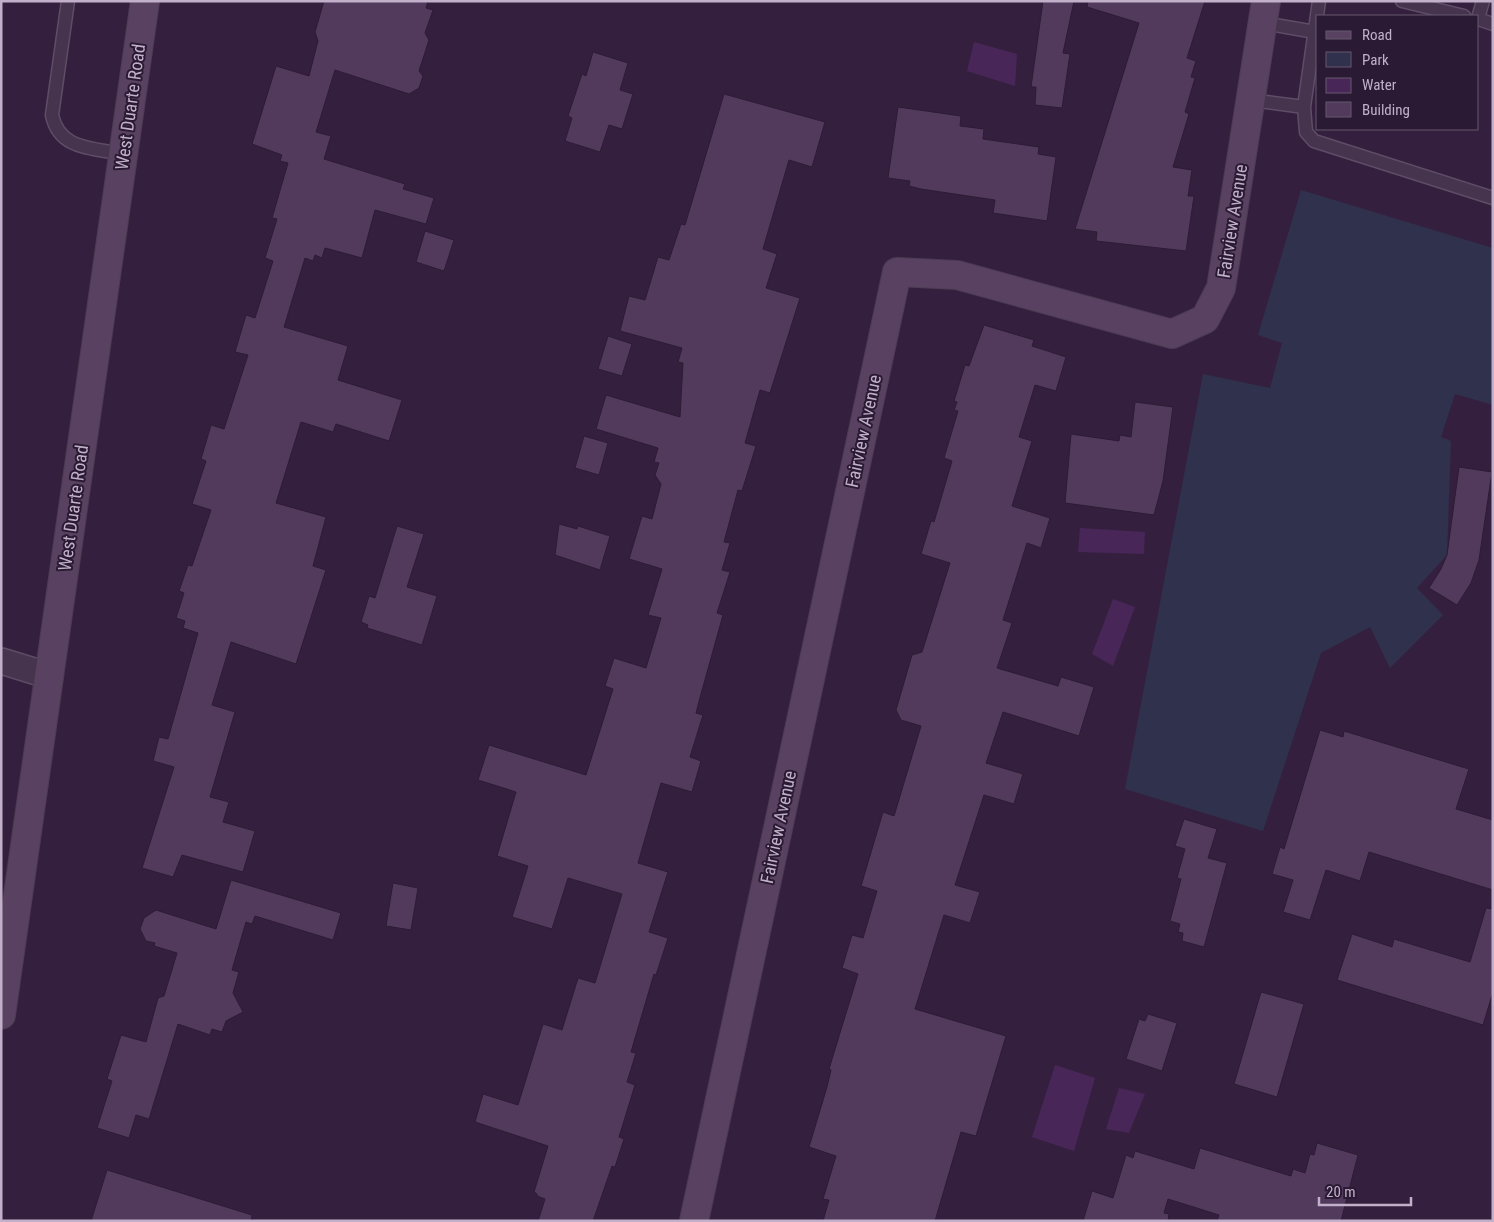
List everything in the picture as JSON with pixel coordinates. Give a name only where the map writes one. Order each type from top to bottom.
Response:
[{"type":"street","name":"West Duarte Road","points":[[1,1015],[144,1]]},
{"type":"street","name":"Fairview Avenue","points":[[694,1221],[896,272],[957,275],[1172,334],[1205,319],[1221,288],[1265,12]]},
{"type":"street","points":[[1,661],[50,676]]},
{"type":"lane","points":[[68,1],[53,108],[55,128],[63,138],[79,145],[123,154]]},
{"type":"lane","points":[[1317,15],[1319,1]]},
{"type":"lane","points":[[1402,1],[1460,15]]},
{"type":"lane","points":[[1479,15],[1483,1]]},
{"type":"lane","points":[[1265,12],[1315,32]]},
{"type":"lane","points":[[1479,18],[1493,24]]},
{"type":"lane","points":[[1316,24],[1304,107],[1306,132],[1314,141],[1493,198]]},
{"type":"lane","points":[[1251,100],[1304,107]]},
{"type":"green space","points":[[1301,190],[1493,248],[1493,405],[1455,394],[1441,437],[1451,441],[1447,555],[1417,588],[1443,615],[1390,668],[1370,627],[1321,653],[1263,831],[1125,789],[1203,374],[1270,388],[1282,343],[1258,335]]},
{"type":"water","points":[[974,42],[1017,54],[1015,86],[967,71]]},
{"type":"water","points":[[1080,528],[1145,532],[1144,554],[1078,552]]},
{"type":"water","points":[[1113,599],[1135,607],[1113,666],[1092,654]]},
{"type":"water","points":[[1055,1065],[1095,1078],[1074,1151],[1032,1137]]},
{"type":"water","points":[[1119,1088],[1145,1094],[1129,1133],[1106,1129]]},
{"type":"building","points":[[324,1],[428,1],[426,8],[433,10],[425,33],[429,40],[419,71],[423,76],[419,88],[409,94],[335,70],[316,132],[331,136],[324,159],[405,184],[403,189],[434,198],[426,224],[375,210],[362,258],[325,248],[322,258],[315,255],[313,261],[305,258],[284,327],[348,346],[338,380],[402,400],[389,441],[336,424],[333,432],[301,422],[276,503],[326,517],[313,566],[326,570],[296,664],[231,642],[212,705],[235,712],[210,797],[229,802],[223,822],[255,831],[243,872],[182,855],[173,877],[142,868],[174,767],[153,761],[159,737],[168,739],[198,633],[183,628],[185,621],[176,618],[184,593],[179,591],[188,565],[192,566],[211,510],[192,504],[206,461],[201,459],[211,425],[224,429],[248,355],[235,352],[246,315],[255,318],[273,261],[265,258],[277,219],[272,218],[288,163],[280,161],[282,155],[252,144],[276,66],[309,76],[318,41],[315,32]]},
{"type":"building","points":[[1043,1],[1074,1],[1063,53],[1070,54],[1062,108],[1035,105],[1036,87],[1031,87]]},
{"type":"building","points":[[1088,1],[1205,1],[1187,58],[1196,61],[1191,77],[1195,78],[1185,112],[1189,114],[1173,167],[1192,170],[1188,196],[1194,196],[1186,251],[1096,241],[1097,232],[1075,229],[1139,23],[1087,7]]},
{"type":"building","points":[[593,52],[628,63],[620,90],[633,94],[622,129],[609,125],[600,152],[565,141],[572,118],[568,116],[582,74],[586,76]]},
{"type":"building","points":[[724,94],[825,122],[812,167],[789,160],[763,249],[777,254],[766,288],[800,298],[770,393],[760,390],[745,443],[756,446],[742,491],[738,490],[724,542],[730,543],[722,570],[730,572],[717,613],[723,615],[696,713],[703,715],[690,757],[701,761],[692,792],[661,783],[638,863],[668,872],[649,932],[668,938],[656,975],[654,974],[631,1052],[636,1053],[627,1082],[635,1085],[619,1137],[624,1139],[615,1167],[612,1166],[593,1221],[538,1221],[545,1199],[537,1196],[534,1192],[548,1146],[475,1122],[483,1094],[518,1105],[543,1024],[562,1030],[578,978],[595,983],[622,894],[568,878],[552,929],[512,917],[528,866],[497,856],[516,792],[478,780],[489,745],[586,775],[613,689],[605,686],[614,658],[646,668],[661,618],[648,615],[662,569],[629,559],[642,516],[652,519],[661,484],[655,475],[659,463],[654,462],[658,448],[596,429],[606,395],[680,417],[683,363],[678,362],[682,348],[620,331],[629,296],[645,300],[658,257],[669,260],[681,224],[685,225]]},
{"type":"building","points":[[898,107],[961,116],[960,126],[984,129],[983,139],[1039,147],[1038,154],[1056,157],[1047,221],[993,213],[995,200],[921,189],[909,186],[910,181],[888,178]]},
{"type":"building","points":[[425,231],[454,240],[444,271],[416,262]]},
{"type":"building","points":[[984,325],[1034,340],[1032,346],[1066,357],[1056,391],[1035,385],[1019,437],[1032,441],[1012,506],[1050,518],[1041,548],[1027,543],[1003,620],[1012,623],[997,668],[1058,686],[1061,677],[1094,687],[1079,736],[1003,712],[986,763],[1023,774],[1014,804],[984,795],[955,885],[980,892],[970,923],[944,915],[915,1009],[1006,1036],[976,1136],[961,1132],[935,1221],[823,1221],[829,1200],[823,1199],[836,1156],[809,1147],[827,1087],[831,1070],[829,1069],[858,974],[842,968],[852,935],[863,938],[877,891],[861,886],[883,812],[894,816],[921,726],[901,720],[896,710],[912,655],[922,652],[950,563],[921,554],[931,521],[934,522],[952,461],[944,458],[958,411],[954,410],[957,402],[954,401],[965,365],[969,366]]},
{"type":"building","points":[[608,336],[632,344],[622,376],[598,369]]},
{"type":"building","points":[[1135,402],[1173,407],[1163,481],[1154,515],[1065,503],[1071,434],[1119,441],[1120,435],[1131,437]]},
{"type":"building","points":[[584,436],[608,443],[599,475],[575,468]]},
{"type":"building","points":[[1459,467],[1492,472],[1479,560],[1471,583],[1457,605],[1429,588],[1447,555]]},
{"type":"building","points":[[559,524],[577,529],[578,526],[610,536],[600,570],[555,555]]},
{"type":"building","points":[[397,526],[424,534],[407,587],[437,596],[422,645],[367,628],[368,625],[361,622],[369,596],[375,598]]},
{"type":"building","points":[[1320,730],[1343,737],[1344,731],[1469,769],[1456,809],[1493,820],[1493,890],[1369,852],[1360,881],[1326,870],[1310,920],[1283,912],[1293,880],[1272,874],[1280,847],[1284,849]]},
{"type":"building","points":[[1184,819],[1217,829],[1208,858],[1227,863],[1204,947],[1182,941],[1183,933],[1178,932],[1180,924],[1170,921],[1181,879],[1177,878],[1185,849],[1175,846]]},
{"type":"building","points":[[231,880],[341,913],[333,940],[255,916],[252,924],[246,922],[232,970],[239,972],[233,993],[243,1012],[226,1021],[222,1032],[212,1029],[210,1035],[178,1024],[149,1119],[136,1115],[129,1138],[97,1128],[112,1081],[107,1079],[121,1035],[146,1042],[158,998],[164,996],[177,953],[154,946],[155,943],[146,941],[140,929],[144,918],[156,910],[216,929]]},
{"type":"building","points":[[393,883],[418,888],[411,930],[386,926]]},
{"type":"building","points":[[1486,908],[1493,909],[1493,992],[1483,1025],[1337,980],[1352,934],[1392,947],[1394,939],[1470,962]]},
{"type":"building","points":[[1261,992],[1304,1004],[1277,1097],[1234,1084]]},
{"type":"building","points":[[1148,1014],[1177,1023],[1162,1071],[1126,1059],[1139,1019],[1145,1021]]},
{"type":"building","points":[[1317,1143],[1358,1155],[1341,1221],[1217,1221],[1219,1215],[1168,1199],[1164,1213],[1169,1214],[1168,1221],[1083,1221],[1092,1191],[1113,1198],[1126,1155],[1133,1158],[1135,1151],[1194,1169],[1200,1148],[1291,1176],[1293,1169],[1305,1173],[1310,1154],[1314,1155]]},
{"type":"building","points":[[107,1170],[252,1215],[251,1221],[91,1221]]}]
